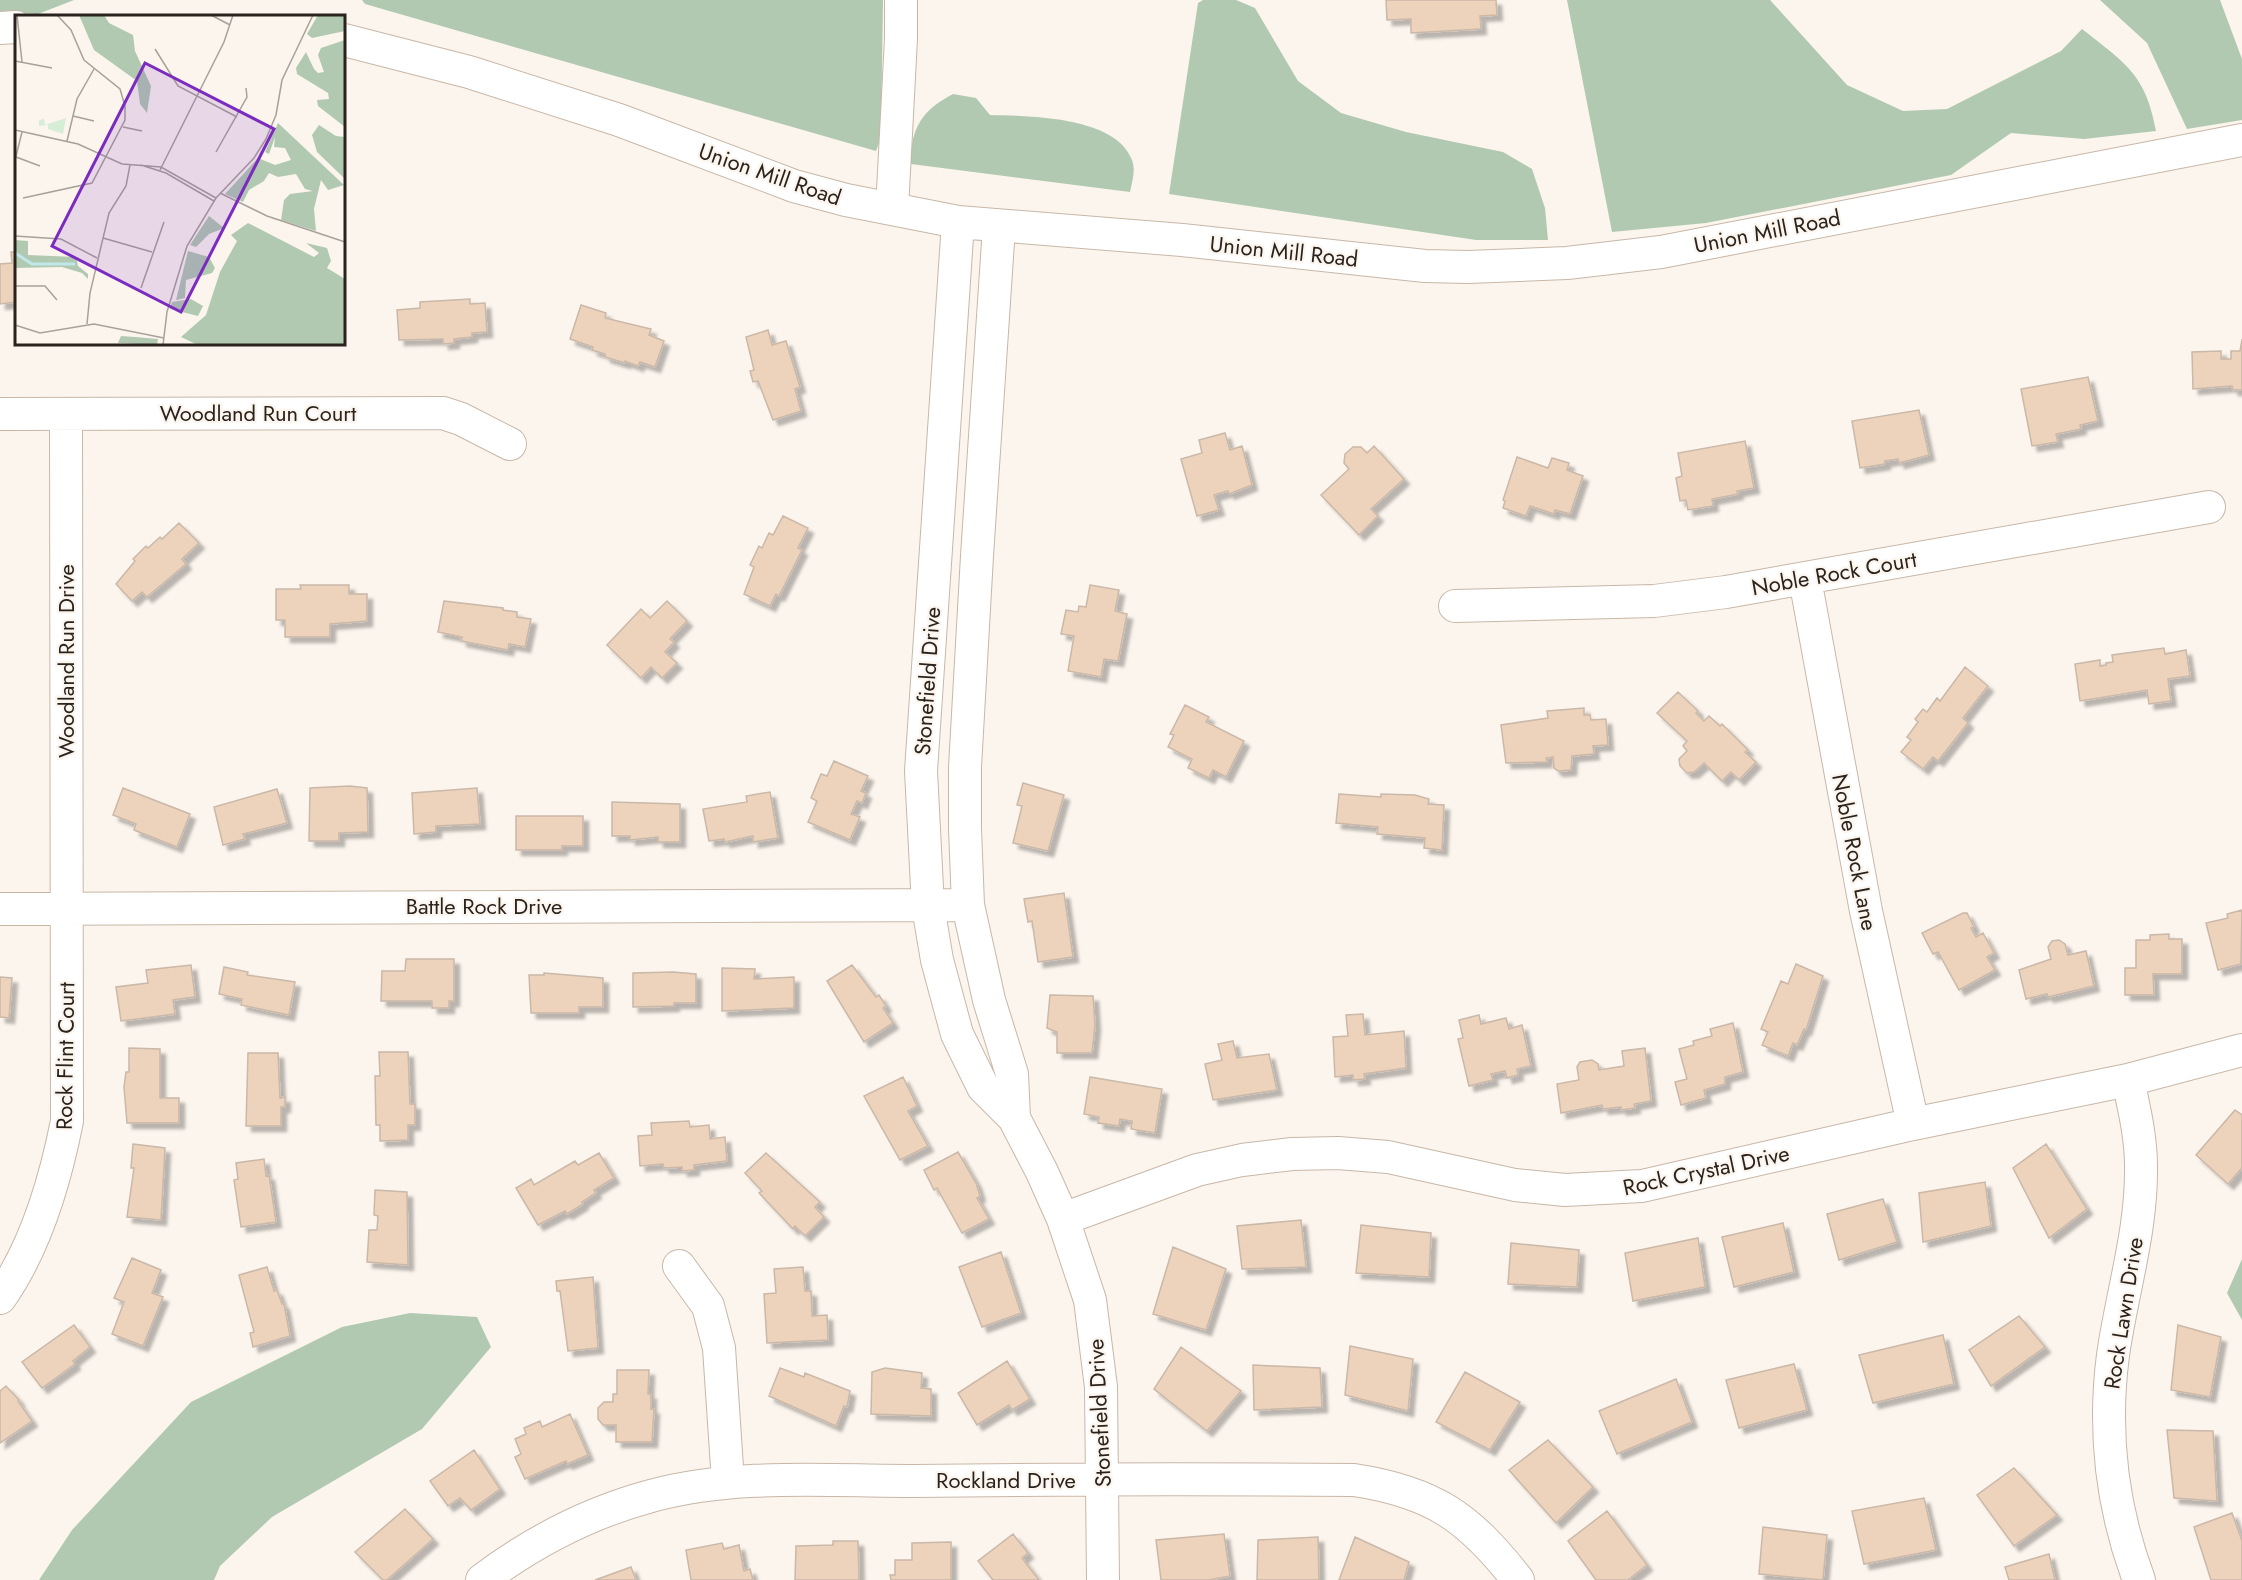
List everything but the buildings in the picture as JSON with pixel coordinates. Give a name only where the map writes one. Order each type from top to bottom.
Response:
[{"type":"street","points":[[892,209],[901,0]]},
{"type":"street","points":[[0,28],[15,27]]},
{"type":"street","name":"Union Mill Road","points":[[345,39],[469,72],[619,120],[794,186],[892,209],[958,222],[999,227],[1182,240],[1425,266],[1567,263],[1661,252],[2242,140]]},
{"type":"street","name":"Stonefield Drive","points":[[958,222],[921,771],[928,907],[937,960],[957,1034],[983,1087],[1014,1118],[1063,1219],[1081,1266],[1096,1333],[1101,1387],[1103,1580]]},
{"type":"street","name":"Stonefield Drive","points":[[999,227],[965,767],[968,905],[989,1000],[1012,1074],[1014,1118]]},
{"type":"street","name":"Woodland Run Court","points":[[0,414],[442,413],[461,419],[510,444]]},
{"type":"street","name":"Woodland Run Drive","points":[[66,414],[67,908]]},
{"type":"street","name":"Noble Rock Court","points":[[1455,606],[1654,601],[1805,579],[2209,507]]},
{"type":"street","name":"Noble Rock Lane","points":[[1805,579],[1866,911],[1913,1124]]},
{"type":"street","name":"Battle Rock Drive","points":[[0,909],[928,907],[968,905]]},
{"type":"street","name":"Rock Flint Court","points":[[0,1298],[33,1241],[62,1149],[67,1121],[67,908]]},
{"type":"street","name":"Rock Crystal Drive","points":[[1063,1219],[1197,1170],[1242,1160],[1292,1154],[1338,1153],[1388,1157],[1515,1185],[1565,1190],[1604,1190],[1642,1186],[1913,1124],[2128,1080],[2242,1050]]},
{"type":"street","name":"Rock Lawn Drive","points":[[2128,1080],[2139,1139],[2140,1190],[2137,1236],[2113,1354],[2108,1423],[2114,1490],[2121,1524],[2139,1580]]},
{"type":"street","points":[[679,1266],[708,1306],[717,1339],[728,1482]]},
{"type":"street","name":"Rockland Drive","points":[[482,1580],[512,1557],[557,1531],[600,1512],[653,1496],[728,1482],[1353,1479],[1391,1486],[1427,1499],[1467,1524],[1497,1553],[1518,1580]]},
{"type":"green space","points":[[0,0],[74,0],[38,14],[0,12]]},
{"type":"green space","points":[[362,0],[883,0],[881,138],[876,151],[365,4]]},
{"type":"green space","points":[[1203,0],[1236,0],[1255,8],[1298,81],[1341,113],[1406,132],[1503,152],[1532,169],[1545,208],[1548,240],[1476,240],[1169,194],[1198,3]]},
{"type":"green space","points":[[1567,0],[1770,0],[1847,85],[1903,111],[1947,109],[2061,51],[2082,29],[2122,61],[2140,83],[2152,112],[2156,131],[2084,139],[2011,133],[1951,175],[1706,223],[1612,232]]},
{"type":"green space","points":[[2100,0],[2220,0],[2242,59],[2242,120],[2187,129],[2147,43]]},
{"type":"green space","points":[[953,94],[976,98],[990,115],[1069,121],[1108,135],[1123,145],[1132,160],[1134,172],[1130,192],[911,164],[913,141],[920,122],[933,107]]},
{"type":"green space","points":[[2242,1259],[2242,1320],[2227,1293]]},
{"type":"green space","points":[[410,1313],[477,1317],[491,1347],[422,1429],[272,1517],[220,1566],[214,1580],[39,1580],[72,1530],[191,1402],[342,1327]]}]
